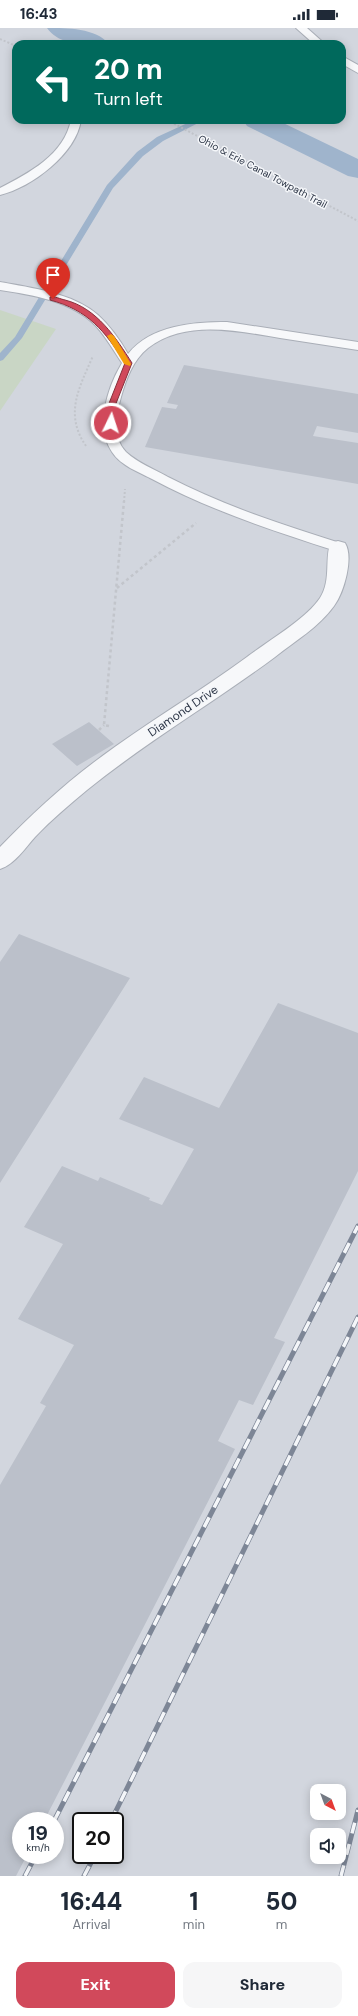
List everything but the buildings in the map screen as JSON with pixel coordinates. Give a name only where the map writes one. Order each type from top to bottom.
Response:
[{"type":"street","name":"Diamond Drive","points":[[0,861],[43,817],[104,765],[234,677],[314,616],[328,601],[335,586],[338,569],[338,547]]},
{"type":"lane","points":[[301,28],[315,40]]},
{"type":"lane","points":[[346,62],[358,70]]},
{"type":"lane","points":[[0,192],[40,170],[67,142],[75,128],[76,124]]},
{"type":"lane","points":[[0,286],[22,290],[68,303],[89,314],[113,339],[128,363]]},
{"type":"lane","points":[[338,547],[217,506],[132,463],[117,450],[112,436],[110,411],[128,363],[137,350],[145,344],[169,333],[206,326],[262,330],[358,346]]},
{"type":"path","points":[[0,39],[12,44]]},
{"type":"path","name":"Ohio & Erie Canal Towpath Trail","points":[[174,124],[358,221]]},
{"type":"path","points":[[88,447],[82,442],[73,423],[73,410],[93,355]]},
{"type":"path","points":[[99,730],[104,725],[126,485]]},
{"type":"path","points":[[116,588],[217,506]]},
{"type":"path","points":[[104,725],[115,726]]},
{"type":"shaded area","points":[[0,28],[358,28],[358,1876],[0,1876]]},
{"type":"green space","points":[[0,310],[56,329],[0,411]]},
{"type":"waterway","points":[[60,28],[87,40]]},
{"type":"waterway","points":[[0,358],[18,338],[110,187],[140,154],[160,139],[192,124]]},
{"type":"waterway","points":[[264,124],[358,170]]},
{"type":"railway","points":[[59,1812],[358,1226]]},
{"type":"railway","points":[[115,1812],[358,1317]]},
{"type":"railway","points":[[341,1876],[358,1810]]},
{"type":"railway","points":[[25,1876],[31,1864]]},
{"type":"railway","points":[[84,1876],[90,1864]]},
{"type":"slow traffic","points":[[111,336],[128,364]]},
{"type":"route","points":[[53,299],[68,303],[89,314],[113,339],[128,363],[110,411],[111,423]]}]
